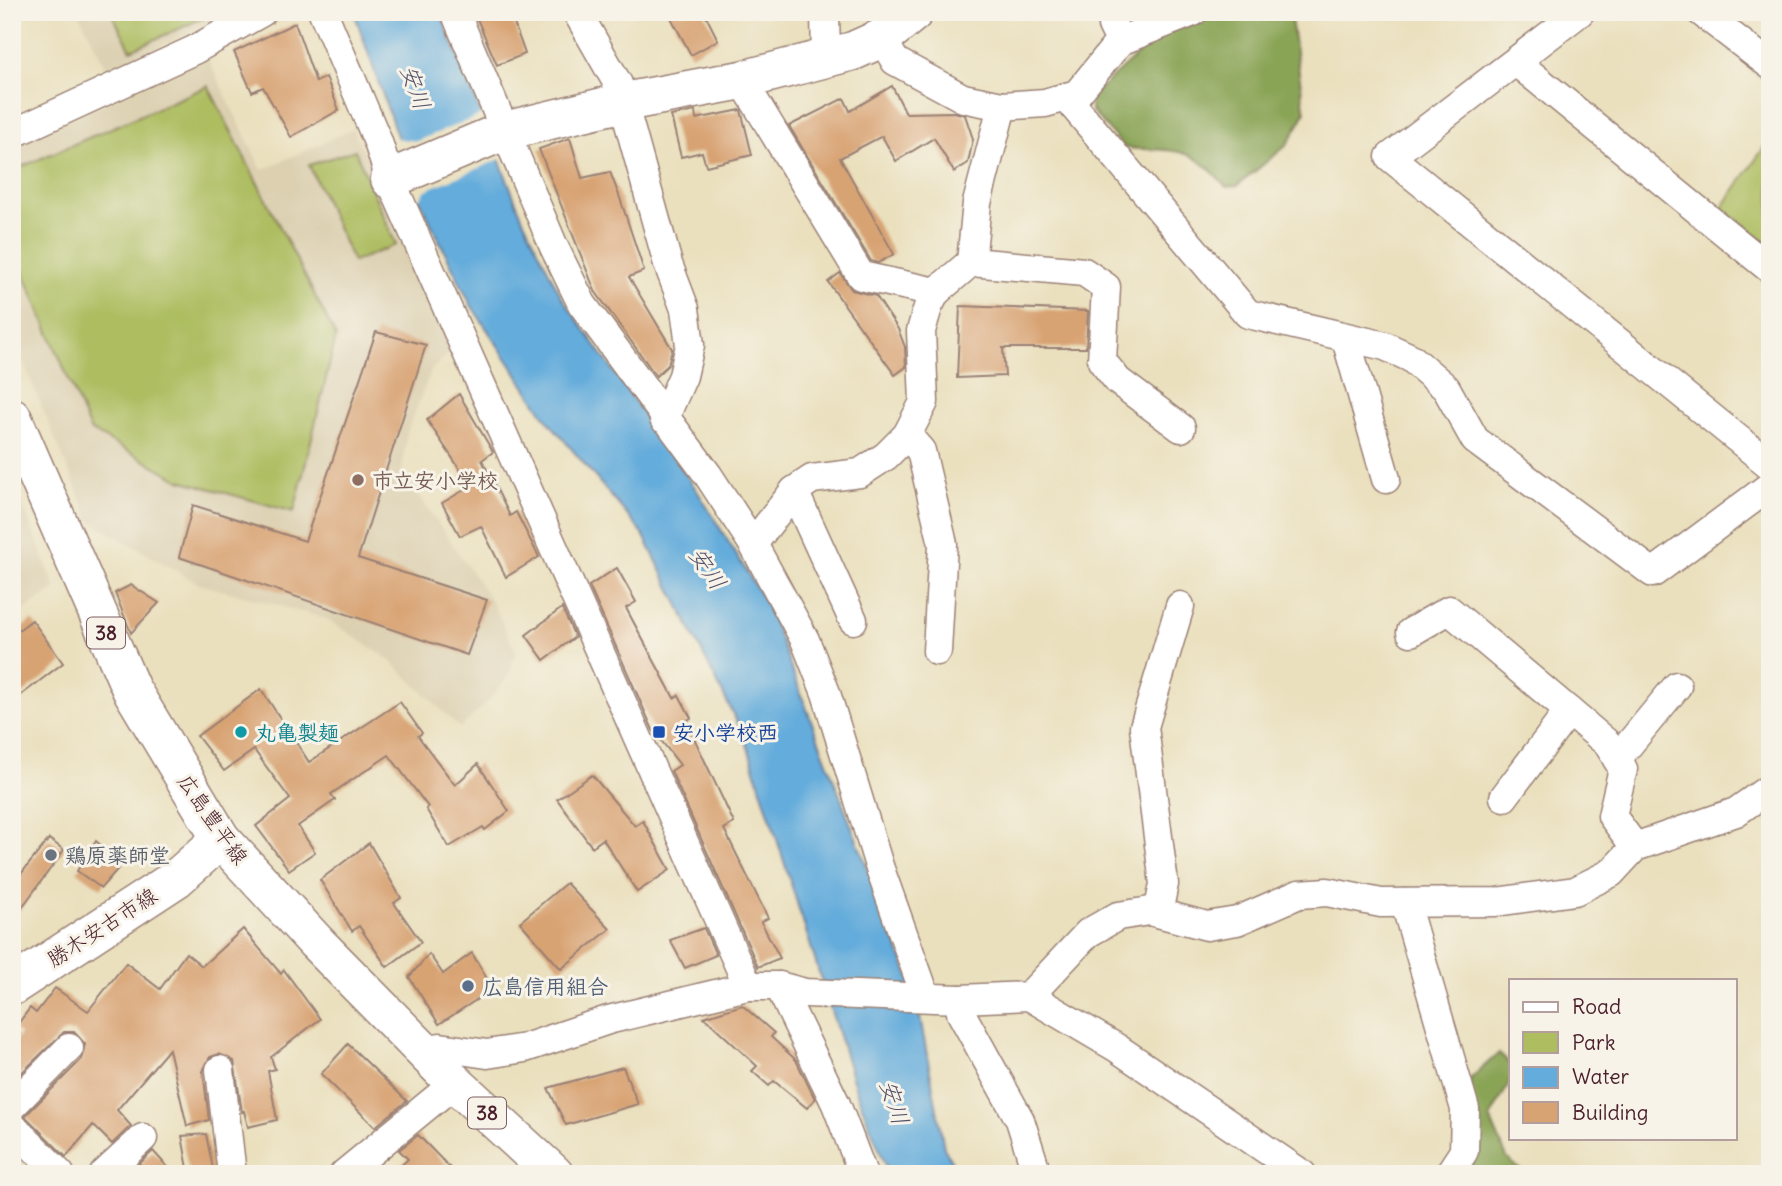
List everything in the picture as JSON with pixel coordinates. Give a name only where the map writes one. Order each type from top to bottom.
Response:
[{"type":"main road","points":[[401,174],[504,131],[624,102],[742,80],[825,58],[882,38],[914,12]]},
{"type":"main road","name":"広島豊平線","points":[[12,417],[131,689],[221,839],[316,943],[422,1050],[554,1174]]},
{"type":"main road","name":"勝木安古市線","points":[[12,986],[177,878],[221,839]]},
{"type":"street","points":[[12,134],[194,50],[262,12]]},
{"type":"street","points":[[323,12],[401,174],[748,986]]},
{"type":"street","points":[[455,12],[504,131],[582,304],[664,419],[708,475],[753,544],[805,640],[826,693],[921,995]]},
{"type":"street","points":[[577,12],[618,84],[687,321],[690,345],[683,376],[664,419]]},
{"type":"street","points":[[825,12],[825,58]]},
{"type":"street","points":[[1114,12],[1112,25],[1120,41]]},
{"type":"street","points":[[882,38],[895,61],[963,98],[1002,106],[1045,103],[1077,94],[1120,41],[1193,12]]},
{"type":"street","points":[[1580,12],[1390,158],[1770,465]]},
{"type":"street","points":[[1700,12],[1770,65]]},
{"type":"street","points":[[1516,62],[1770,269]]},
{"type":"street","points":[[742,80],[861,276],[936,292]]},
{"type":"street","points":[[1066,97],[1248,314],[1385,346],[1411,358],[1446,388],[1475,440],[1653,573],[1770,486]]},
{"type":"street","points":[[753,544],[794,491],[812,479],[860,473],[886,456],[907,435],[924,402],[921,331],[936,292],[971,262],[977,203],[1002,106]]},
{"type":"street","points":[[971,262],[1084,272],[1106,287],[1102,361],[1118,381],[1181,428]]},
{"type":"street","points":[[1346,339],[1386,479]]},
{"type":"street","points":[[907,435],[921,451],[943,544],[937,651]]},
{"type":"street","points":[[794,491],[853,620]]},
{"type":"street","points":[[1158,913],[1164,884],[1144,727],[1180,606]]},
{"type":"street","points":[[1411,632],[1449,610],[1608,744],[1623,769],[1612,816],[1636,847]]},
{"type":"street","points":[[1617,759],[1677,686]]},
{"type":"street","points":[[1504,797],[1569,711]]},
{"type":"street","points":[[1029,996],[1088,933],[1118,916],[1150,911],[1207,926],[1237,922],[1299,894],[1327,892],[1381,903],[1405,903],[1496,902],[1575,891],[1611,873],[1636,847],[1736,812],[1770,788]]},
{"type":"street","points":[[1405,903],[1465,1109],[1464,1151],[1449,1174]]},
{"type":"street","points":[[422,1050],[440,1046],[487,1054],[525,1048],[608,1020],[748,986],[960,999],[1029,996],[1139,1062],[1302,1174]]},
{"type":"street","points":[[792,989],[863,1174]]},
{"type":"street","points":[[960,999],[961,1013],[1020,1120],[1037,1174]]},
{"type":"street","points":[[12,1106],[69,1048]]},
{"type":"street","points":[[220,1070],[232,1174]]},
{"type":"street","points":[[344,1174],[455,1083]]},
{"type":"street","points":[[12,1126],[60,1174]]},
{"type":"street","points":[[104,1174],[143,1138]]},
{"type":"shaded area","points":[[78,12],[219,12],[221,17],[108,72]]},
{"type":"shaded area","points":[[207,57],[262,170],[353,129],[454,349],[432,369],[407,432],[402,471],[491,600],[516,651],[509,675],[487,703],[460,728],[390,660],[327,619],[199,584],[90,521],[12,336],[12,146]]},
{"type":"shaded area","points":[[12,478],[56,589],[12,618]]},
{"type":"green space","points":[[111,12],[209,12],[210,15],[131,50]]},
{"type":"green space","points":[[1229,12],[1290,12],[1305,113],[1287,145],[1237,186],[1226,187],[1192,156],[1170,150],[1125,148],[1091,110],[1091,97],[1152,41],[1178,28]]},
{"type":"green space","points":[[208,86],[336,337],[294,512],[180,480],[90,430],[12,245],[12,171]]},
{"type":"green space","points":[[1770,139],[1770,246],[1722,208]]},
{"type":"green space","points":[[355,150],[396,245],[353,262],[309,165]]},
{"type":"green space","points":[[1499,1053],[1509,1063],[1509,1084],[1490,1118],[1507,1158],[1525,1174],[1472,1174],[1470,1079]]},
{"type":"water","name":"安川","points":[[354,12],[440,12],[523,219],[561,296],[696,489],[767,605],[916,995],[944,1148],[959,1174],[889,1174],[858,1096],[745,738],[643,534],[548,421],[471,305],[419,199]]},
{"type":"pier","points":[[486,113],[503,158],[426,190],[418,201],[394,138],[417,141]]},
{"type":"building","points":[[474,12],[510,12],[525,54],[497,65]]},
{"type":"building","points":[[668,12],[704,12],[718,40],[691,55]]},
{"type":"building","points":[[295,23],[316,82],[326,77],[339,110],[291,137],[263,87],[252,92],[234,52]]},
{"type":"building","points":[[892,86],[906,113],[954,112],[965,115],[973,139],[968,163],[954,172],[934,138],[896,161],[882,136],[840,158],[894,254],[878,263],[871,261],[789,126],[844,98],[850,111]]},
{"type":"building","points":[[741,110],[752,155],[706,166],[702,152],[681,157],[671,116],[695,111],[696,119]]},
{"type":"building","points":[[570,138],[582,178],[610,172],[620,198],[644,271],[629,277],[672,349],[668,365],[656,376],[595,291],[539,149]]},
{"type":"building","points":[[840,273],[852,290],[876,296],[898,329],[905,347],[906,367],[895,375],[828,282]]},
{"type":"building","points":[[960,306],[1088,311],[1086,348],[1003,348],[1005,376],[957,378]]},
{"type":"building","points":[[376,332],[426,345],[358,558],[487,600],[467,655],[179,557],[193,505],[305,541]]},
{"type":"building","points":[[459,394],[493,452],[482,460],[510,516],[516,512],[539,557],[506,577],[481,526],[460,536],[442,503],[471,486],[427,420]]},
{"type":"building","points":[[617,568],[636,602],[626,608],[674,698],[679,695],[691,718],[686,721],[734,823],[724,829],[768,918],[761,922],[780,958],[758,967],[671,771],[680,765],[653,730],[589,586]]},
{"type":"building","points":[[131,585],[159,603],[131,633],[115,593]]},
{"type":"building","points":[[562,608],[575,637],[544,660],[526,635]]},
{"type":"building","points":[[32,620],[63,663],[12,702],[12,635]]},
{"type":"building","points":[[261,689],[309,762],[400,702],[422,733],[418,736],[455,785],[478,764],[509,811],[485,830],[483,827],[449,847],[426,809],[428,807],[389,755],[331,794],[335,800],[298,826],[315,852],[289,870],[256,826],[290,799],[254,750],[224,771],[197,736]]},
{"type":"building","points":[[592,775],[635,826],[643,821],[670,870],[637,892],[603,839],[592,847],[557,799]]},
{"type":"building","points":[[49,839],[64,850],[12,921],[12,885]]},
{"type":"building","points":[[96,841],[122,864],[101,888],[77,871]]},
{"type":"building","points":[[369,843],[401,898],[394,903],[421,942],[387,967],[359,926],[352,931],[320,880]]},
{"type":"building","points":[[566,883],[610,929],[561,969],[520,922]]},
{"type":"building","points":[[704,928],[716,955],[685,968],[670,940]]},
{"type":"building","points":[[243,929],[281,974],[284,970],[320,1019],[271,1057],[275,1069],[268,1071],[277,1120],[248,1127],[244,1111],[242,1112],[234,1061],[219,1054],[210,1057],[203,1071],[209,1120],[187,1126],[169,1049],[117,1110],[131,1126],[112,1144],[93,1125],[66,1157],[25,1116],[81,1060],[85,1044],[74,1032],[64,1032],[12,1082],[12,1046],[20,1034],[14,1029],[30,1008],[36,1013],[55,988],[88,1011],[126,963],[160,989],[186,953],[202,966]]},
{"type":"building","points":[[472,953],[493,989],[439,1024],[409,977],[429,954],[443,974]]},
{"type":"building","points":[[742,1005],[774,1033],[771,1037],[796,1060],[815,1099],[807,1108],[774,1081],[769,1086],[752,1071],[757,1066],[704,1017]]},
{"type":"building","points":[[348,1044],[407,1101],[375,1127],[321,1074]]},
{"type":"building","points":[[623,1067],[638,1104],[566,1125],[548,1088]]},
{"type":"building","points":[[206,1134],[214,1174],[189,1174],[182,1136]]},
{"type":"building","points":[[418,1135],[456,1174],[392,1174],[408,1159],[399,1150]]},
{"type":"building","points":[[153,1151],[174,1174],[143,1174],[136,1167]]},
{"type":"place","name":"市立安小学校","points":[[358,480]]},
{"type":"place","name":"丸亀製麺","points":[[241,732]]},
{"type":"place","name":"安小学校西","points":[[659,732]]},
{"type":"place","name":"鶏原薬師堂","points":[[51,855]]},
{"type":"place","name":"広島信用組合","points":[[468,986]]}]
